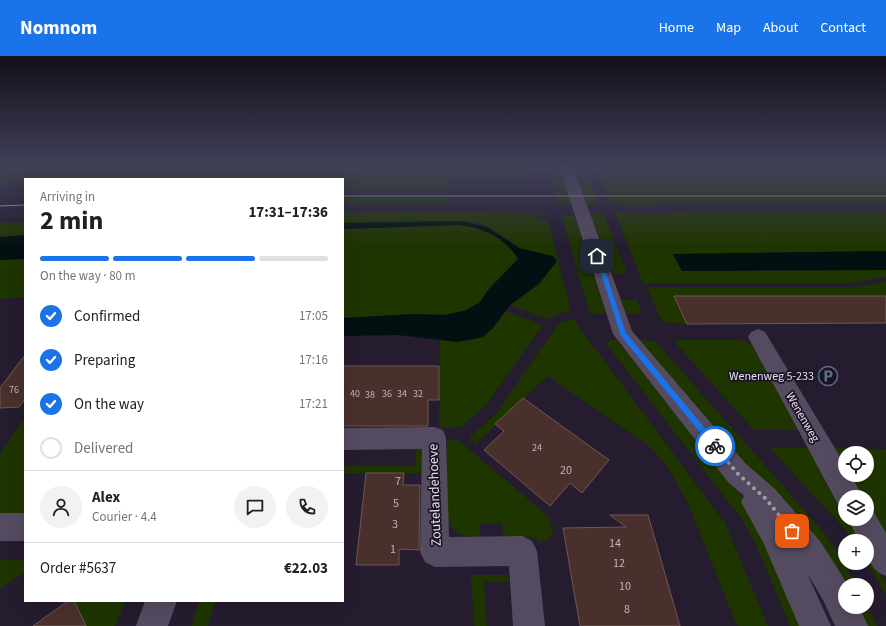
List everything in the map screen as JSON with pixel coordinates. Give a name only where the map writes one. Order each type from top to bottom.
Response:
[{"type":"street","points":[[575,193],[623,334],[737,473],[774,534],[815,626]]},
{"type":"street","name":"Wenenweg","points":[[758,337],[845,490]]},
{"type":"street","name":"Zoutelandehoeve","points":[[344,439],[434,438],[435,552],[522,551],[529,626]]},
{"type":"street","points":[[737,473],[765,498],[810,551],[834,589],[852,626]]},
{"type":"street","points":[[866,526],[886,561]]},
{"type":"street","points":[[0,527],[24,527]]},
{"type":"street","points":[[152,626],[161,602]]},
{"type":"green space","points":[[555,193],[567,193],[571,204],[560,204]]},
{"type":"green space","points":[[583,193],[594,193],[598,202],[597,204],[587,205]]},
{"type":"green space","points":[[606,193],[886,193],[886,203],[672,203],[641,206],[611,204]]},
{"type":"green space","points":[[344,198],[449,198],[449,204],[344,203]]},
{"type":"green space","points":[[691,211],[886,211],[886,251],[673,254],[682,271],[886,270],[886,277],[849,283],[643,283],[615,212],[652,214]]},
{"type":"green space","points":[[344,213],[543,213],[548,216],[537,216],[538,221],[548,221],[571,311],[558,314],[548,319],[510,305],[528,290],[553,256],[524,251],[497,232],[478,223],[461,221],[344,223]]},
{"type":"green space","points":[[590,214],[604,214],[627,274],[612,274]]},
{"type":"green space","points":[[574,215],[606,314],[590,314],[562,216]]},
{"type":"green space","points":[[24,222],[24,235],[0,237],[0,223]]},
{"type":"green space","points":[[458,225],[467,226],[484,231],[500,240],[507,245],[518,259],[489,289],[479,303],[464,311],[444,315],[413,314],[344,318],[344,229]]},
{"type":"green space","points":[[24,259],[24,297],[0,299],[0,260]]},
{"type":"green space","points":[[886,282],[886,296],[675,296],[687,324],[662,322],[647,287],[857,287]]},
{"type":"green space","points":[[622,300],[637,300],[642,314],[626,314]]},
{"type":"green space","points":[[505,311],[543,325],[486,405],[461,427],[439,428],[440,340],[463,341],[478,338],[485,334],[498,321]]},
{"type":"green space","points":[[575,319],[579,327],[725,523],[768,626],[737,626],[688,503],[667,466],[649,446],[548,376],[475,444],[470,440],[471,436],[497,413],[556,327],[562,322]]},
{"type":"green space","points":[[616,339],[742,496],[759,522],[806,626],[790,626],[755,542],[741,518],[608,346],[607,343]]},
{"type":"green space","points":[[638,340],[655,341],[822,530],[838,554],[838,570],[848,570],[852,578],[839,578]]},
{"type":"green space","points":[[675,340],[741,340],[754,346],[799,430],[754,430],[678,346]]},
{"type":"green space","points":[[24,420],[24,516],[0,516],[0,455]]},
{"type":"green space","points":[[447,440],[458,440],[549,517],[553,531],[548,540],[537,542],[537,537],[503,537],[502,523],[480,524],[480,537],[463,535],[454,530],[448,521],[447,514]]},
{"type":"green space","points":[[416,448],[424,448],[426,473],[344,473],[344,466],[416,466]]},
{"type":"green space","points":[[770,448],[810,448],[838,498],[838,522]]},
{"type":"green space","points":[[834,448],[838,448],[838,455]]},
{"type":"green space","points":[[874,449],[886,449],[886,536],[874,516],[874,490],[859,490],[854,482],[874,482]]},
{"type":"green space","points":[[842,526],[854,526],[859,534],[848,534]]},
{"type":"green space","points":[[0,560],[24,560],[24,573],[0,589]]},
{"type":"green space","points":[[874,562],[886,583],[886,595],[871,570],[874,570]]},
{"type":"green space","points":[[471,575],[508,575],[509,582],[484,582],[487,626],[474,626]]},
{"type":"green space","points":[[74,602],[125,602],[115,626],[86,626]]},
{"type":"green space","points":[[199,602],[215,602],[208,626],[192,626]]},
{"type":"green space","points":[[854,614],[871,614],[877,626],[860,626]]},
{"type":"shaded area","points":[[461,221],[487,227],[519,248],[553,256],[557,261],[539,284],[510,305],[493,328],[483,337],[457,342],[398,335],[344,336],[344,318],[413,314],[444,315],[464,311],[479,303],[489,289],[518,259],[507,245],[500,240],[484,231],[467,226],[458,225],[344,229],[344,223]]},
{"type":"shaded area","points":[[24,235],[24,259],[0,260],[0,237]]},
{"type":"shaded area","points":[[886,251],[886,270],[682,271],[673,254]]},
{"type":"building","points":[[674,296],[886,296],[886,323],[687,324]]},
{"type":"building","points":[[24,356],[24,400],[19,407],[0,408],[0,388]]},
{"type":"building","points":[[344,366],[439,366],[439,400],[428,400],[428,426],[344,426]]},
{"type":"building","points":[[523,398],[609,460],[582,493],[570,483],[550,506],[484,450],[504,431],[495,424]]},
{"type":"building","points":[[366,473],[404,473],[403,485],[420,485],[419,550],[399,549],[399,565],[356,565]]},
{"type":"building","points":[[610,515],[648,515],[680,626],[580,626],[563,528],[626,527]]},
{"type":"building","points":[[67,602],[74,602],[86,626],[33,626]]},
{"type":"tram line","points":[[344,196],[886,196]]},
{"type":"tram line","points":[[0,206],[24,205]]},
{"type":"way so far","points":[[715,446],[737,473],[765,498],[792,531]]},
{"type":"place","name":"Wenenweg 5-233","points":[[828,376]]},
{"type":"route","points":[[597,256],[623,334],[715,446]]}]
